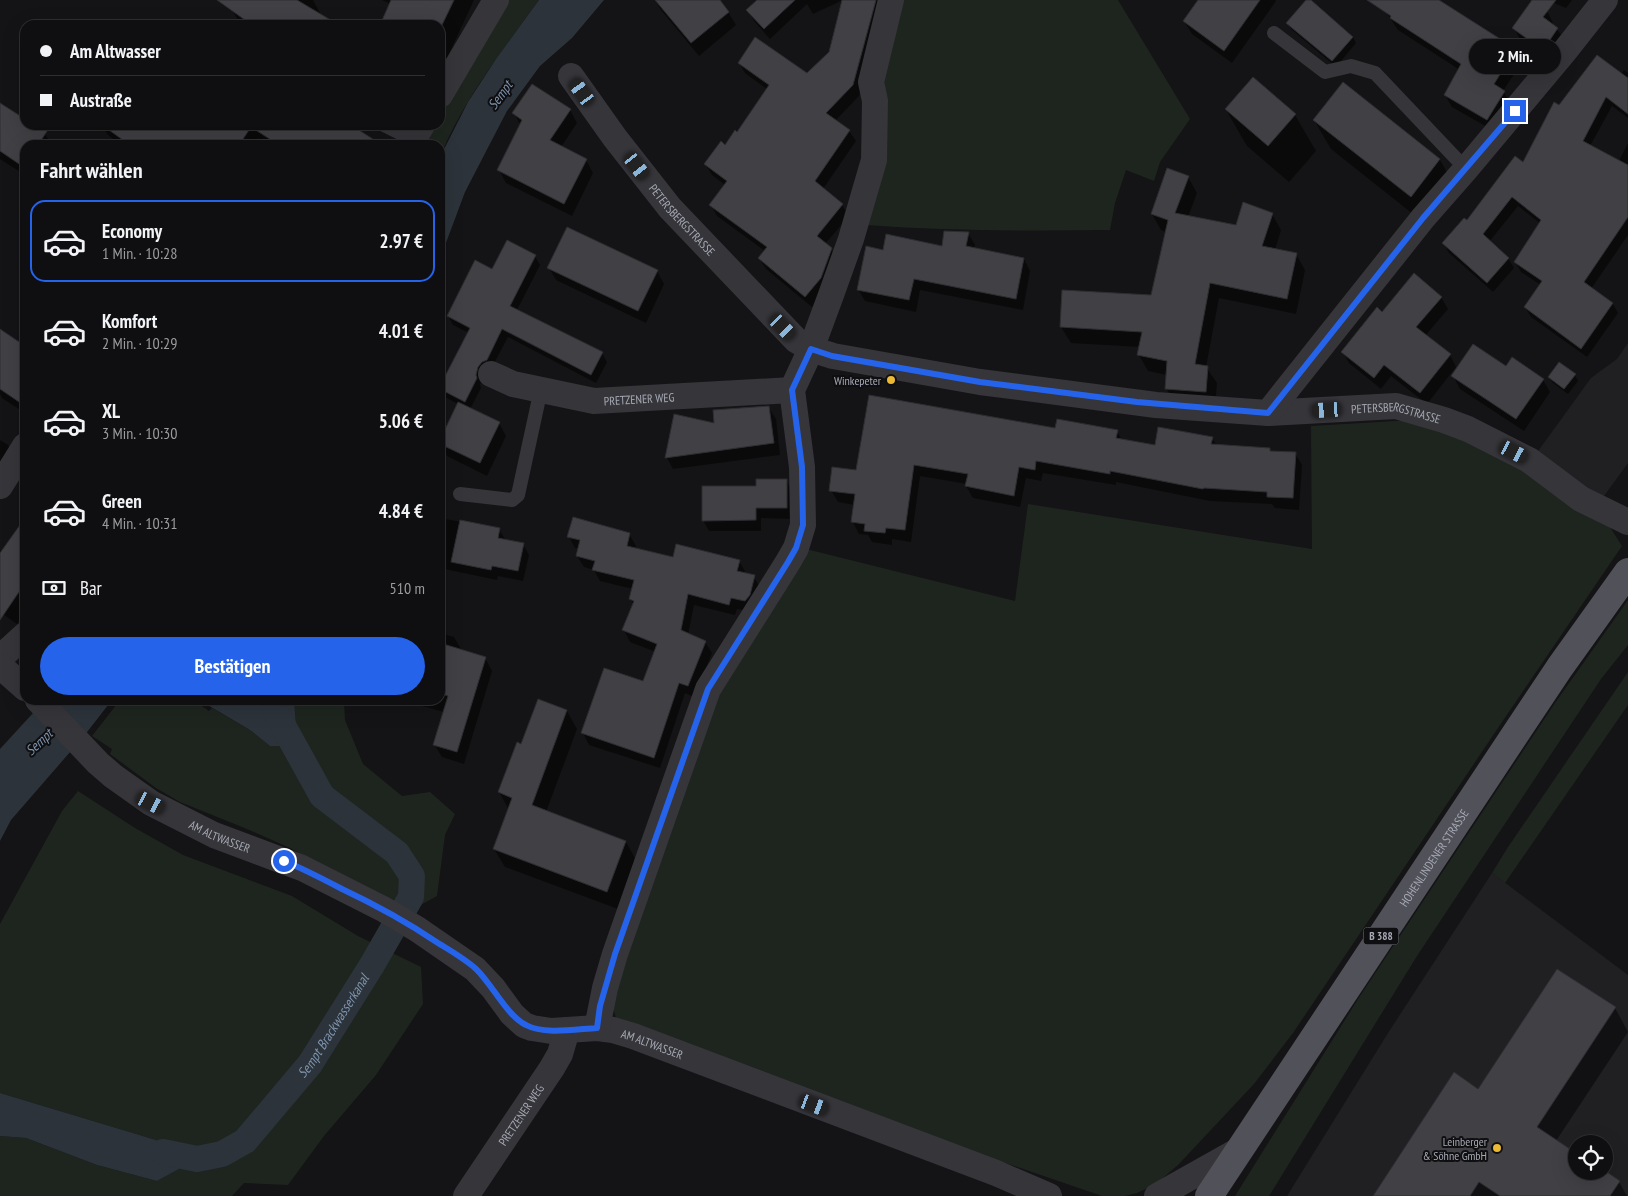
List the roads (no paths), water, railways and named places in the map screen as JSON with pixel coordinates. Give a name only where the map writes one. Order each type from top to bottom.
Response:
[{"type":"main road","name":"HOHENLINDENER STRASSE","points":[[1209,1196],[1560,667],[1628,572]]},
{"type":"street","points":[[445,87],[496,0]]},
{"type":"street","points":[[597,1028],[600,1006],[615,954],[708,689],[788,562],[803,525],[802,467],[792,390],[811,349],[851,239],[874,160],[875,101],[871,82],[891,0]]},
{"type":"street","points":[[1268,413],[1423,218],[1564,52],[1605,0]]},
{"type":"street","name":"PETERSBERGSTRASSE","points":[[571,76],[615,138],[670,208],[796,340],[811,349],[832,356],[980,382],[1156,405],[1268,413],[1396,406],[1468,429],[1529,460],[1582,499],[1628,522]]},
{"type":"street","name":"PRETZENER WEG","points":[[491,374],[513,384],[594,402],[792,390]]},
{"type":"street","points":[[0,486],[20,454]]},
{"type":"street","points":[[0,658],[20,640]]},
{"type":"street","name":"AM ALTWASSER","points":[[0,666],[20,684]]},
{"type":"street","name":"AM ALTWASSER","points":[[42,705],[80,745],[113,776],[151,803],[214,835],[302,868],[417,928],[475,969],[493,988],[512,1014],[524,1025],[551,1030],[597,1028],[613,1030],[633,1036],[996,1173],[1049,1196]]},
{"type":"street","name":"PRETZENER WEG","points":[[466,1196],[552,1068],[560,1054],[567,1030]]},
{"type":"street","points":[[1157,1196],[1239,1150]]},
{"type":"lane","points":[[1274,33],[1325,72],[1351,66],[1375,73],[1466,169]]},
{"type":"lane","points":[[397,130],[415,137]]},
{"type":"lane","points":[[460,494],[512,500],[518,495],[541,390]]},
{"type":"water","name":"Sempt","points":[[539,0],[604,0],[572,38],[540,66],[507,111],[465,192],[445,246],[445,147],[468,102],[496,59]]},
{"type":"water","name":"Sempt","points":[[40,705],[108,705],[84,736],[11,820],[0,841],[0,749]]},
{"type":"water","points":[[208,705],[294,705],[296,724],[287,746],[270,746],[250,730]]},
{"type":"water","points":[[0,1093],[176,1146],[197,1159],[157,1181],[97,1165],[26,1138],[0,1136]]},
{"type":"waterway","name":"Sempt Brackwasserkanal","points":[[163,1152],[197,1159],[222,1154],[245,1141],[310,1064],[372,965],[411,897],[412,876],[397,853],[322,796],[275,711],[274,705]]},
{"type":"place","name":"Winkepeter","points":[[891,380]]},
{"type":"place","name":"Leinberger & Söhne GmbH","points":[[1497,1148]]}]
